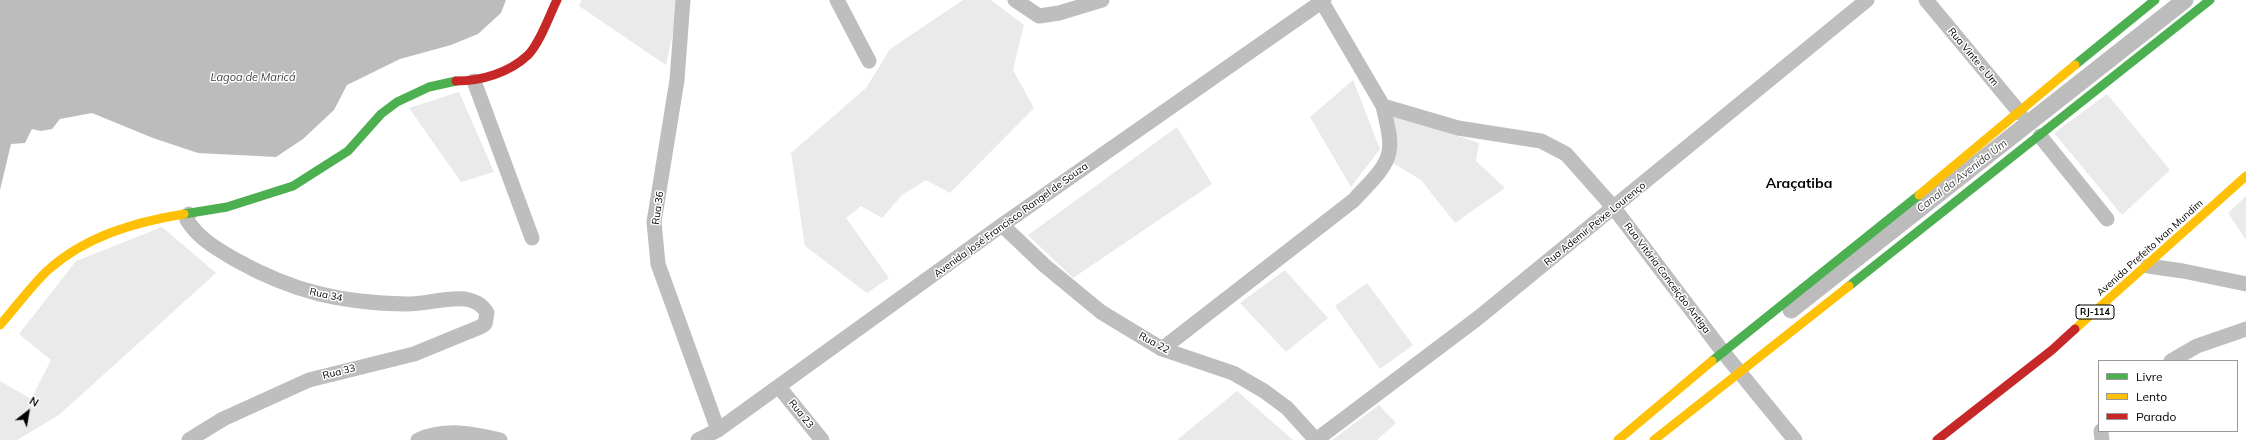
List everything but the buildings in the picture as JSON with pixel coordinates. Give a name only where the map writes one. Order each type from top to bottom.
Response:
[{"type":"street","points":[[0,325],[47,272],[66,255],[83,244],[114,230],[147,220],[227,207],[294,186],[348,151],[381,114],[397,102],[440,84],[474,80],[509,69],[528,55],[540,38],[557,0]]},
{"type":"street","name":"Rua 36","points":[[683,0],[677,80],[654,222],[658,264],[671,305],[718,430]]},
{"type":"street","points":[[837,0],[868,61]]},
{"type":"street","points":[[1015,0],[1039,16],[1059,13],[1102,0]]},
{"type":"street","name":"Rua Ademir Peixe Lourenço","points":[[1316,440],[1478,318],[1867,0]]},
{"type":"street","name":"Rua Vinte e Um","points":[[1926,0],[2020,113]]},
{"type":"street","points":[[1654,440],[1731,362],[2121,25],[2155,0]]},
{"type":"street","points":[[1618,440],[1731,362],[2040,136],[2210,0]]},
{"type":"street","points":[[1162,349],[1354,200],[1379,170],[1389,154],[1390,138],[1383,106],[1323,1]]},
{"type":"street","name":"Avenida José Francisco Rangel de Souza","points":[[698,440],[718,430],[1002,225],[1323,1]]},
{"type":"street","points":[[474,80],[532,238]]},
{"type":"street","name":"Rua Vitória Conceição Antiga","points":[[1383,106],[1458,128],[1541,141],[1566,154],[1614,208],[1731,362],[1795,440]]},
{"type":"street","points":[[2040,136],[2107,219]]},
{"type":"street","name":"Avenida Prefeito Ivan Mundim","points":[[1937,440],[2052,350],[2148,266],[2246,176]]},
{"type":"street","name":"Rua 34","points":[[189,214],[187,220],[194,232],[210,244],[261,274],[293,288],[330,296],[376,303],[411,304],[463,299],[478,303],[487,313]]},
{"type":"street","name":"Rua 22","points":[[1002,225],[1044,265],[1101,312],[1162,349],[1234,373],[1264,391],[1287,408],[1316,440]]},
{"type":"street","points":[[2148,266],[2183,271],[2246,284]]},
{"type":"street","name":"Rua 33","points":[[189,440],[223,419],[309,380],[414,354],[480,327],[485,324],[487,313]]},
{"type":"street","points":[[2173,360],[2197,346],[2246,329]]},
{"type":"street","name":"Rua 23","points":[[779,387],[822,440]]},
{"type":"street","points":[[418,440],[434,433],[468,432],[500,440]]},
{"type":"shaded area","points":[[582,0],[680,0],[666,65],[579,6]]},
{"type":"shaded area","points":[[963,0],[991,0],[1024,25],[1013,70],[1034,108],[950,193],[926,180],[902,195],[882,218],[861,206],[846,218],[889,278],[867,293],[805,246],[791,153],[866,88],[890,49]]},
{"type":"shaded area","points":[[1353,80],[1380,149],[1351,187],[1310,117]]},
{"type":"shaded area","points":[[459,92],[494,172],[461,182],[409,108]]},
{"type":"shaded area","points":[[2107,94],[2170,170],[2122,215],[2054,133]]},
{"type":"shaded area","points":[[1392,114],[1479,143],[1476,161],[1505,188],[1455,223],[1421,180],[1391,162]]},
{"type":"shaded area","points":[[1177,127],[1212,184],[1073,278],[1028,235]]},
{"type":"shaded area","points":[[2246,196],[2246,240],[2228,213]]},
{"type":"shaded area","points":[[162,227],[216,273],[59,415],[17,440],[0,440],[0,381],[31,399],[51,360],[19,334],[76,261]]},
{"type":"shaded area","points":[[1285,270],[1328,318],[1286,352],[1240,303]]},
{"type":"shaded area","points":[[1367,283],[1413,345],[1380,369],[1335,306]]},
{"type":"shaded area","points":[[1237,391],[1293,440],[1178,440],[1178,439]]},
{"type":"shaded area","points":[[1379,405],[1396,423],[1377,440],[1332,440]]},
{"type":"water","name":"Lagoa de Maricá","points":[[0,0],[506,0],[501,13],[478,34],[451,45],[400,59],[347,85],[334,110],[303,139],[276,157],[198,153],[153,138],[92,113],[60,119],[52,129],[41,131],[32,129],[25,143],[11,144],[0,190]]},
{"type":"waterway","name":"Canal da Avenida Um","points":[[1791,310],[2185,0]]},
{"type":"traffic: fast","points":[[2075,65],[2155,0]]},
{"type":"traffic: fast","points":[[1849,286],[2210,0]]},
{"type":"traffic: fast","points":[[184,214],[227,207],[293,186],[348,151],[381,114],[397,102],[429,87],[456,81]]},
{"type":"traffic: fast","points":[[1712,361],[1919,195]]},
{"type":"traffic: slow","points":[[1919,195],[2075,65]]},
{"type":"traffic: slow","points":[[2075,329],[2246,176]]},
{"type":"traffic: slow","points":[[0,325],[48,270],[78,248],[95,239],[129,226],[184,214]]},
{"type":"traffic: slow","points":[[1654,440],[1849,286]]},
{"type":"traffic: slow","points":[[1618,440],[1712,361]]},
{"type":"traffic: jam","points":[[456,81],[485,78],[494,75],[512,67],[528,55],[544,29],[557,0]]},
{"type":"traffic: jam","points":[[1937,440],[2052,350],[2075,329]]},
{"type":"district","name":"Araçatiba","points":[[1799,184]]}]
